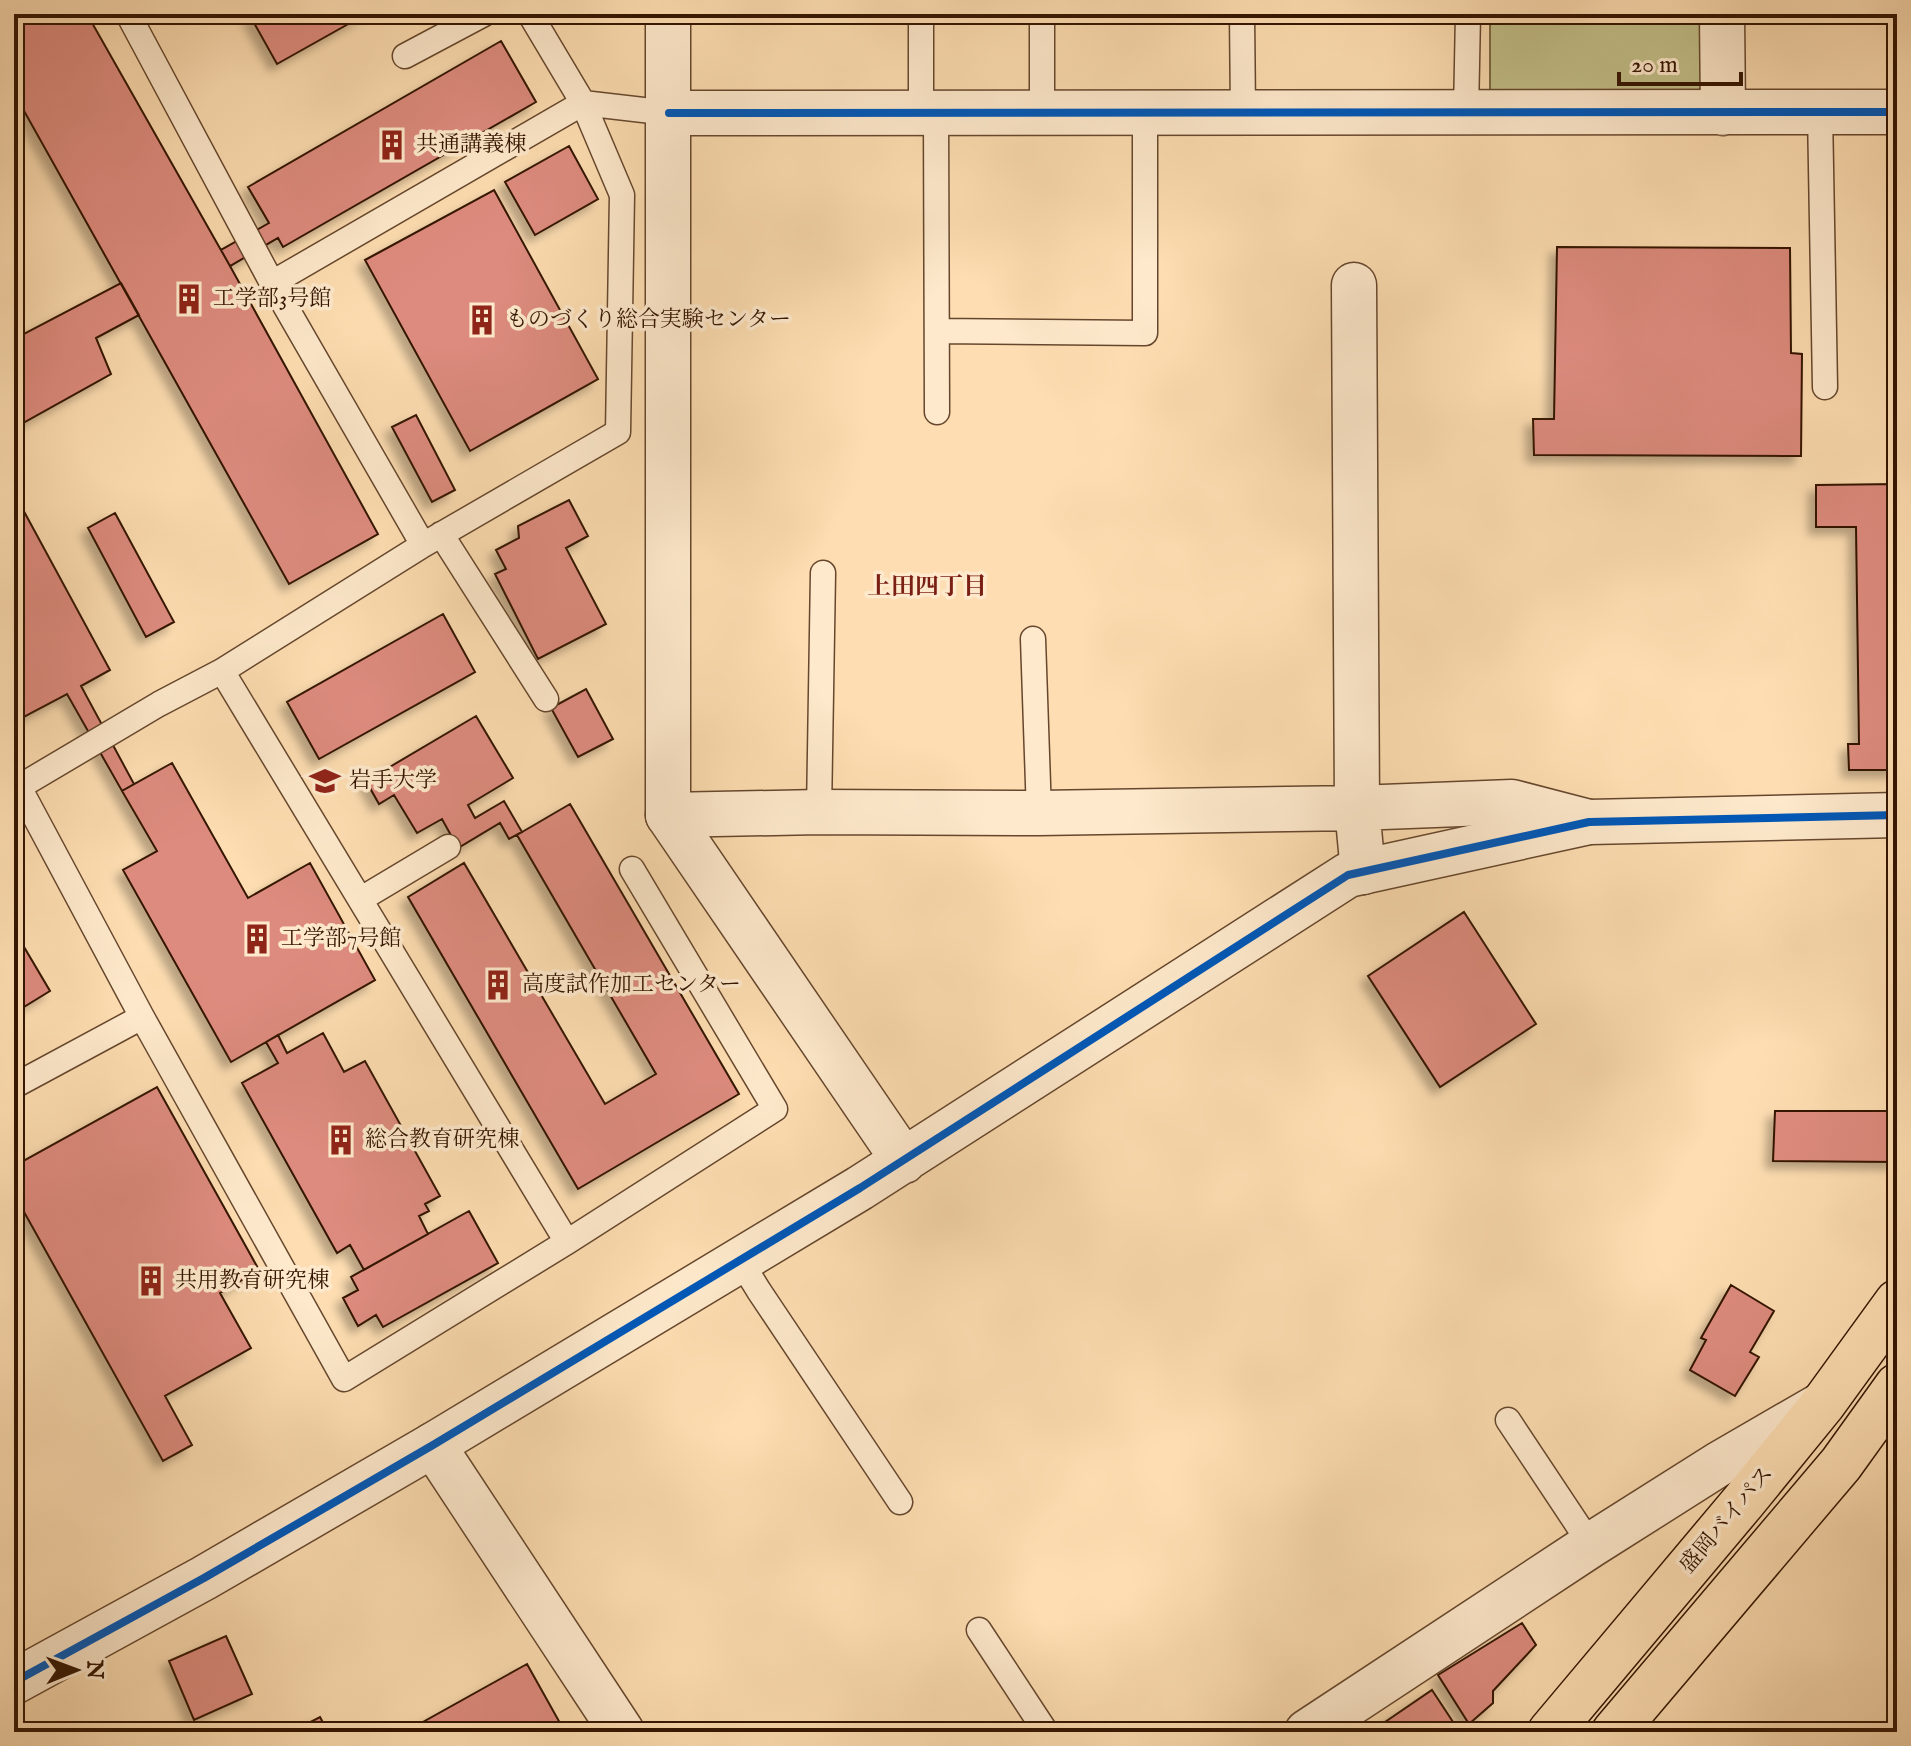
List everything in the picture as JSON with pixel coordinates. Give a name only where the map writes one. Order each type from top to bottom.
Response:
[{"type":"highway","name":"盛岡バイパス","points":[[1550,1732],[1823,1404],[1897,1302]]},
{"type":"highway","points":[[1614,1732],[1841,1464],[1897,1386]]},
{"type":"street","points":[[668,14],[668,815],[904,1161]]},
{"type":"street","points":[[1722,14],[1723,113]]},
{"type":"street","points":[[669,113],[1897,112]]},
{"type":"street","points":[[1354,285],[1357,808],[1363,872]]},
{"type":"street","points":[[668,815],[1039,813],[1512,802],[1589,822]]},
{"type":"street","points":[[14,1682],[204,1578],[433,1445],[904,1161],[1348,875],[1589,822],[1897,815]]},
{"type":"street","points":[[1307,1732],[1591,1545],[1719,1464],[1823,1404]]},
{"type":"street","points":[[433,1445],[622,1732]]},
{"type":"lane","points":[[128,14],[272,283],[432,540],[546,699]]},
{"type":"lane","points":[[405,56],[484,14]]},
{"type":"lane","points":[[530,14],[583,103],[622,195],[618,432],[432,540],[222,671],[159,704],[17,789],[344,1379],[775,1109],[632,869]]},
{"type":"lane","points":[[921,14],[937,331],[937,412]]},
{"type":"lane","points":[[1042,14],[1042,113]]},
{"type":"lane","points":[[1242,14],[1243,113]]},
{"type":"lane","points":[[1466,113],[1468,14]]},
{"type":"lane","points":[[272,283],[583,103],[669,113]]},
{"type":"lane","points":[[1820,112],[1825,387]]},
{"type":"lane","points":[[937,331],[1145,333],[1145,113]]},
{"type":"lane","points":[[819,812],[823,573]]},
{"type":"lane","points":[[1033,639],[1039,813]]},
{"type":"lane","points":[[222,671],[567,1242]]},
{"type":"lane","points":[[361,899],[448,847]]},
{"type":"lane","points":[[14,1086],[142,1017]]},
{"type":"lane","points":[[740,1260],[900,1502]]},
{"type":"lane","points":[[1508,1420],[1591,1545]]},
{"type":"lane","points":[[979,1630],[1046,1732]]},
{"type":"shaded area","points":[[1490,14],[1707,14],[1708,90],[1490,93]]},
{"type":"building","name":"工学部3号館","points":[[14,14],[87,14],[378,534],[289,584],[14,93]]},
{"type":"building","points":[[249,14],[366,14],[277,64]]},
{"type":"building","name":"共通講義棟","points":[[501,41],[536,102],[283,247],[278,238],[230,266],[221,250],[269,223],[248,187]]},
{"type":"building","points":[[569,146],[598,199],[535,235],[505,182]]},
{"type":"building","name":"ものづくり総合実験センター","points":[[494,190],[598,379],[470,451],[365,260]]},
{"type":"building","points":[[1557,247],[1790,248],[1791,353],[1802,354],[1801,456],[1534,455],[1533,419],[1554,419]]},
{"type":"building","points":[[121,283],[139,315],[96,338],[111,374],[14,428],[14,339]]},
{"type":"building","points":[[416,415],[455,490],[432,502],[392,427]]},
{"type":"building","points":[[1897,484],[1897,770],[1849,770],[1848,744],[1859,744],[1856,527],[1816,527],[1816,485]]},
{"type":"building","points":[[14,493],[110,670],[81,686],[134,784],[122,791],[67,694],[20,719],[14,709]]},
{"type":"building","points":[[569,500],[588,536],[566,548],[606,624],[538,659],[495,574],[506,569],[496,550],[519,538],[518,526]]},
{"type":"building","points":[[115,513],[174,622],[146,637],[88,528]]},
{"type":"building","points":[[443,614],[475,672],[319,759],[287,702]]},
{"type":"building","points":[[586,689],[613,739],[578,757],[551,708]]},
{"type":"building","points":[[476,716],[513,778],[468,805],[475,818],[504,801],[522,832],[509,839],[500,823],[458,848],[442,819],[417,833],[394,795],[379,804],[366,781]]},
{"type":"building","name":"工学部7号館","points":[[172,763],[248,898],[310,863],[375,980],[231,1062],[123,870],[157,851],[122,791]]},
{"type":"building","name":"高度試作加工センター","points":[[570,804],[739,1094],[578,1189],[408,897],[464,863],[605,1104],[656,1074],[517,835]]},
{"type":"building","points":[[1464,912],[1536,1024],[1440,1087],[1368,976]]},
{"type":"building","points":[[14,930],[50,991],[14,1013]]},
{"type":"building","name":"総合教育研究棟","points":[[323,1033],[344,1072],[365,1061],[440,1196],[425,1204],[429,1211],[419,1216],[428,1234],[364,1270],[350,1245],[337,1253],[242,1083],[278,1063],[266,1042],[278,1035],[287,1053]]},
{"type":"building","name":"共用教育研究棟","points":[[157,1087],[259,1270],[220,1293],[251,1348],[165,1396],[192,1445],[163,1461],[14,1194],[14,1166]]},
{"type":"building","points":[[1775,1111],[1897,1111],[1897,1162],[1773,1161]]},
{"type":"building","points":[[469,1211],[498,1263],[383,1327],[376,1315],[358,1326],[343,1298],[358,1290],[351,1277]]},
{"type":"building","points":[[1731,1285],[1774,1311],[1750,1352],[1759,1357],[1735,1396],[1690,1370],[1706,1340],[1701,1338]]},
{"type":"building","points":[[1522,1623],[1536,1645],[1493,1691],[1493,1703],[1469,1724],[1438,1675]]},
{"type":"building","points":[[226,1636],[252,1694],[194,1720],[169,1661]]},
{"type":"building","points":[[527,1664],[565,1732],[405,1732]]},
{"type":"building","points":[[1432,1690],[1459,1731],[1392,1732],[1385,1722]]},
{"type":"building","points":[[320,1717],[328,1732],[291,1732]]},
{"type":"cycle path","points":[[669,113],[1897,112]]},
{"type":"cycle path","points":[[14,1682],[204,1578],[433,1445],[860,1188],[1348,875],[1589,822],[1897,815]]},
{"type":"place","name":"共通講義棟","points":[[392,145]]},
{"type":"place","name":"工学部3号館","points":[[189,299]]},
{"type":"place","name":"ものづくり総合実験センター","points":[[482,320]]},
{"type":"place","name":"岩手大学","points":[[325,781]]},
{"type":"place","name":"工学部7号館","points":[[257,939]]},
{"type":"place","name":"高度試作加工センター","points":[[498,985]]},
{"type":"place","name":"総合教育研究棟","points":[[341,1140]]},
{"type":"place","name":"共用教育研究棟","points":[[151,1281]]},
{"type":"district","name":"上田四丁目","points":[[927,587]]}]
